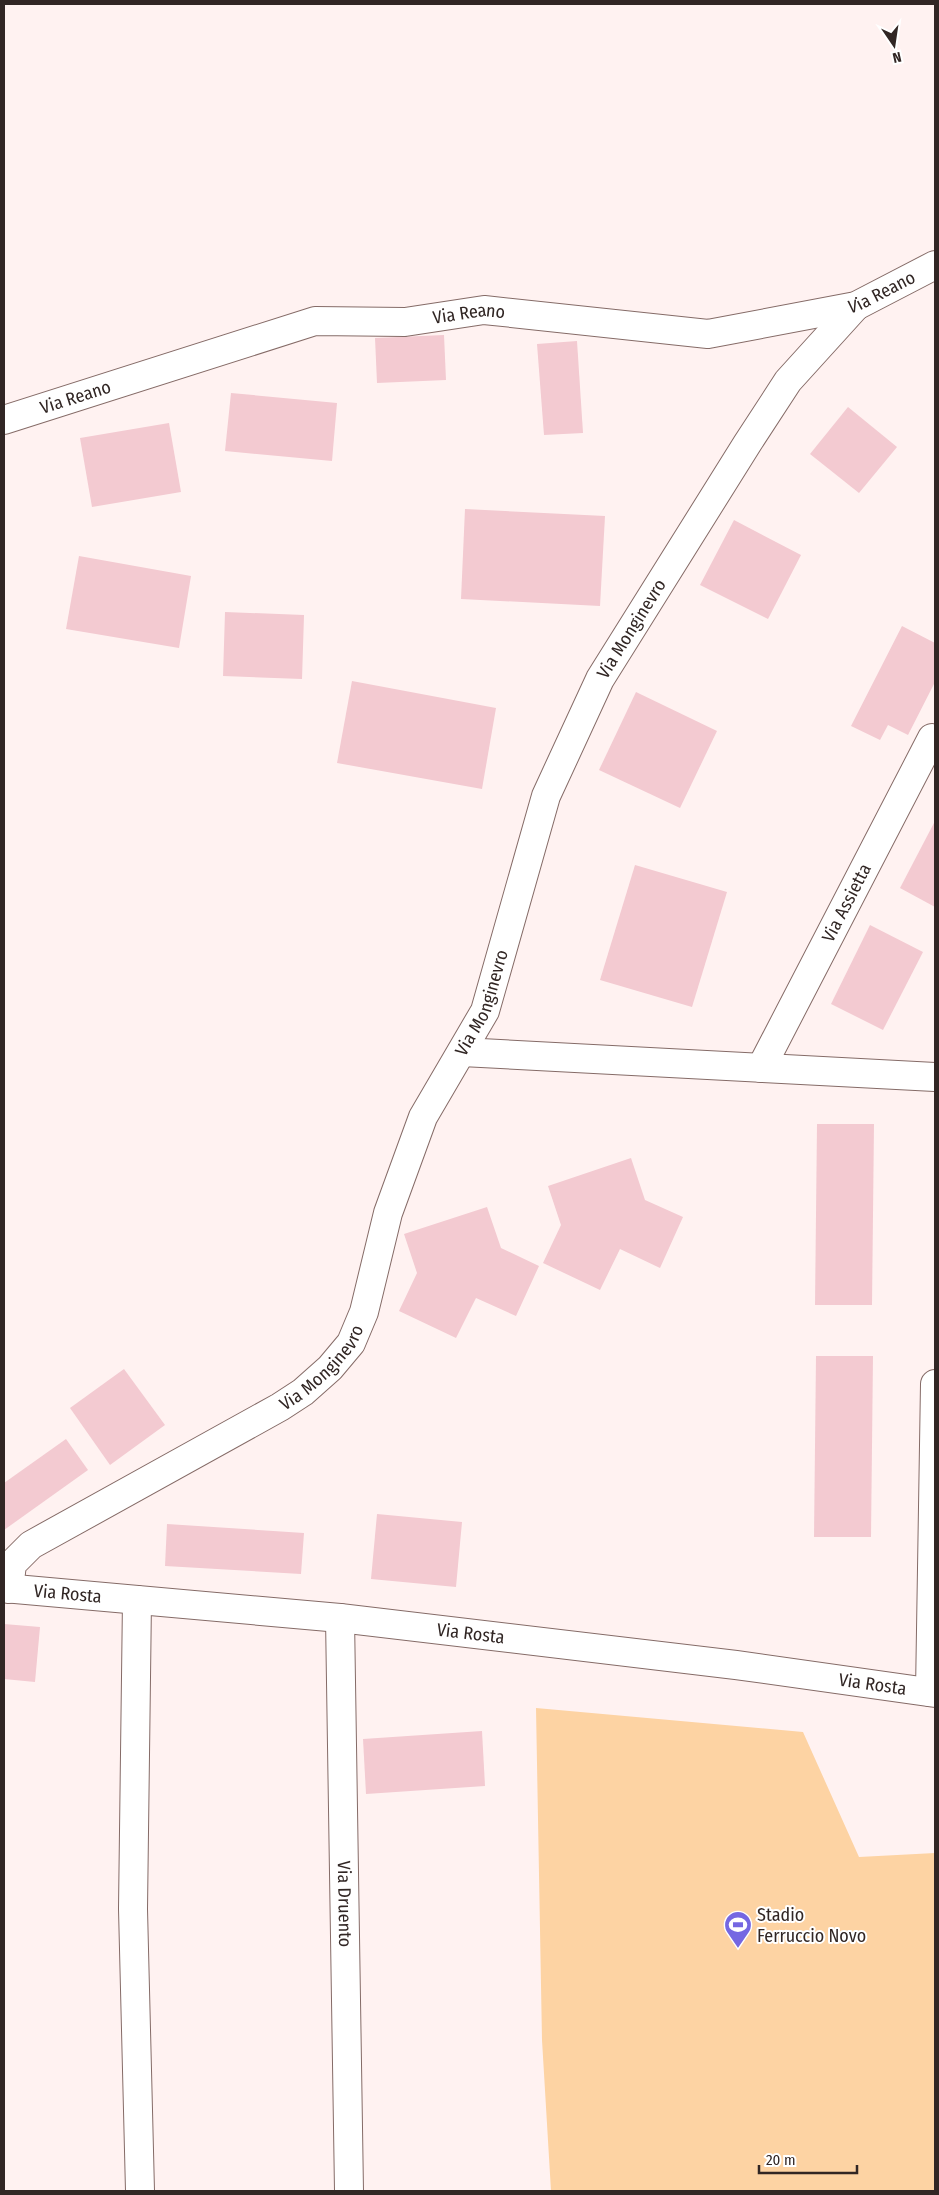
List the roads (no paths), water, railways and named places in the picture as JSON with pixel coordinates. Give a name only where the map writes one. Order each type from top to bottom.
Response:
[{"type":"street","name":"Via Reano","points":[[4,420],[315,322],[405,322],[484,310],[708,334],[856,306],[935,265]]},
{"type":"street","name":"Via Monginevro","points":[[6,1589],[12,1564],[31,1545],[280,1407],[303,1392],[330,1368],[351,1343],[364,1312],[388,1213],[423,1117],[485,1012],[546,796],[600,679],[788,381],[856,306]]},
{"type":"street","name":"Via Assietta","points":[[761,1068],[932,738]]},
{"type":"street","points":[[462,1052],[935,1077]]},
{"type":"street","points":[[933,1692],[935,1384]]},
{"type":"street","name":"Via Rosta","points":[[6,1589],[340,1618],[716,1663],[933,1692]]},
{"type":"street","points":[[137,1600],[133,1908],[140,2191]]},
{"type":"street","name":"Via Druento","points":[[340,1618],[349,2191]]},
{"type":"place","name":"Stadio Ferruccio Novo","points":[[738,1949]]}]
